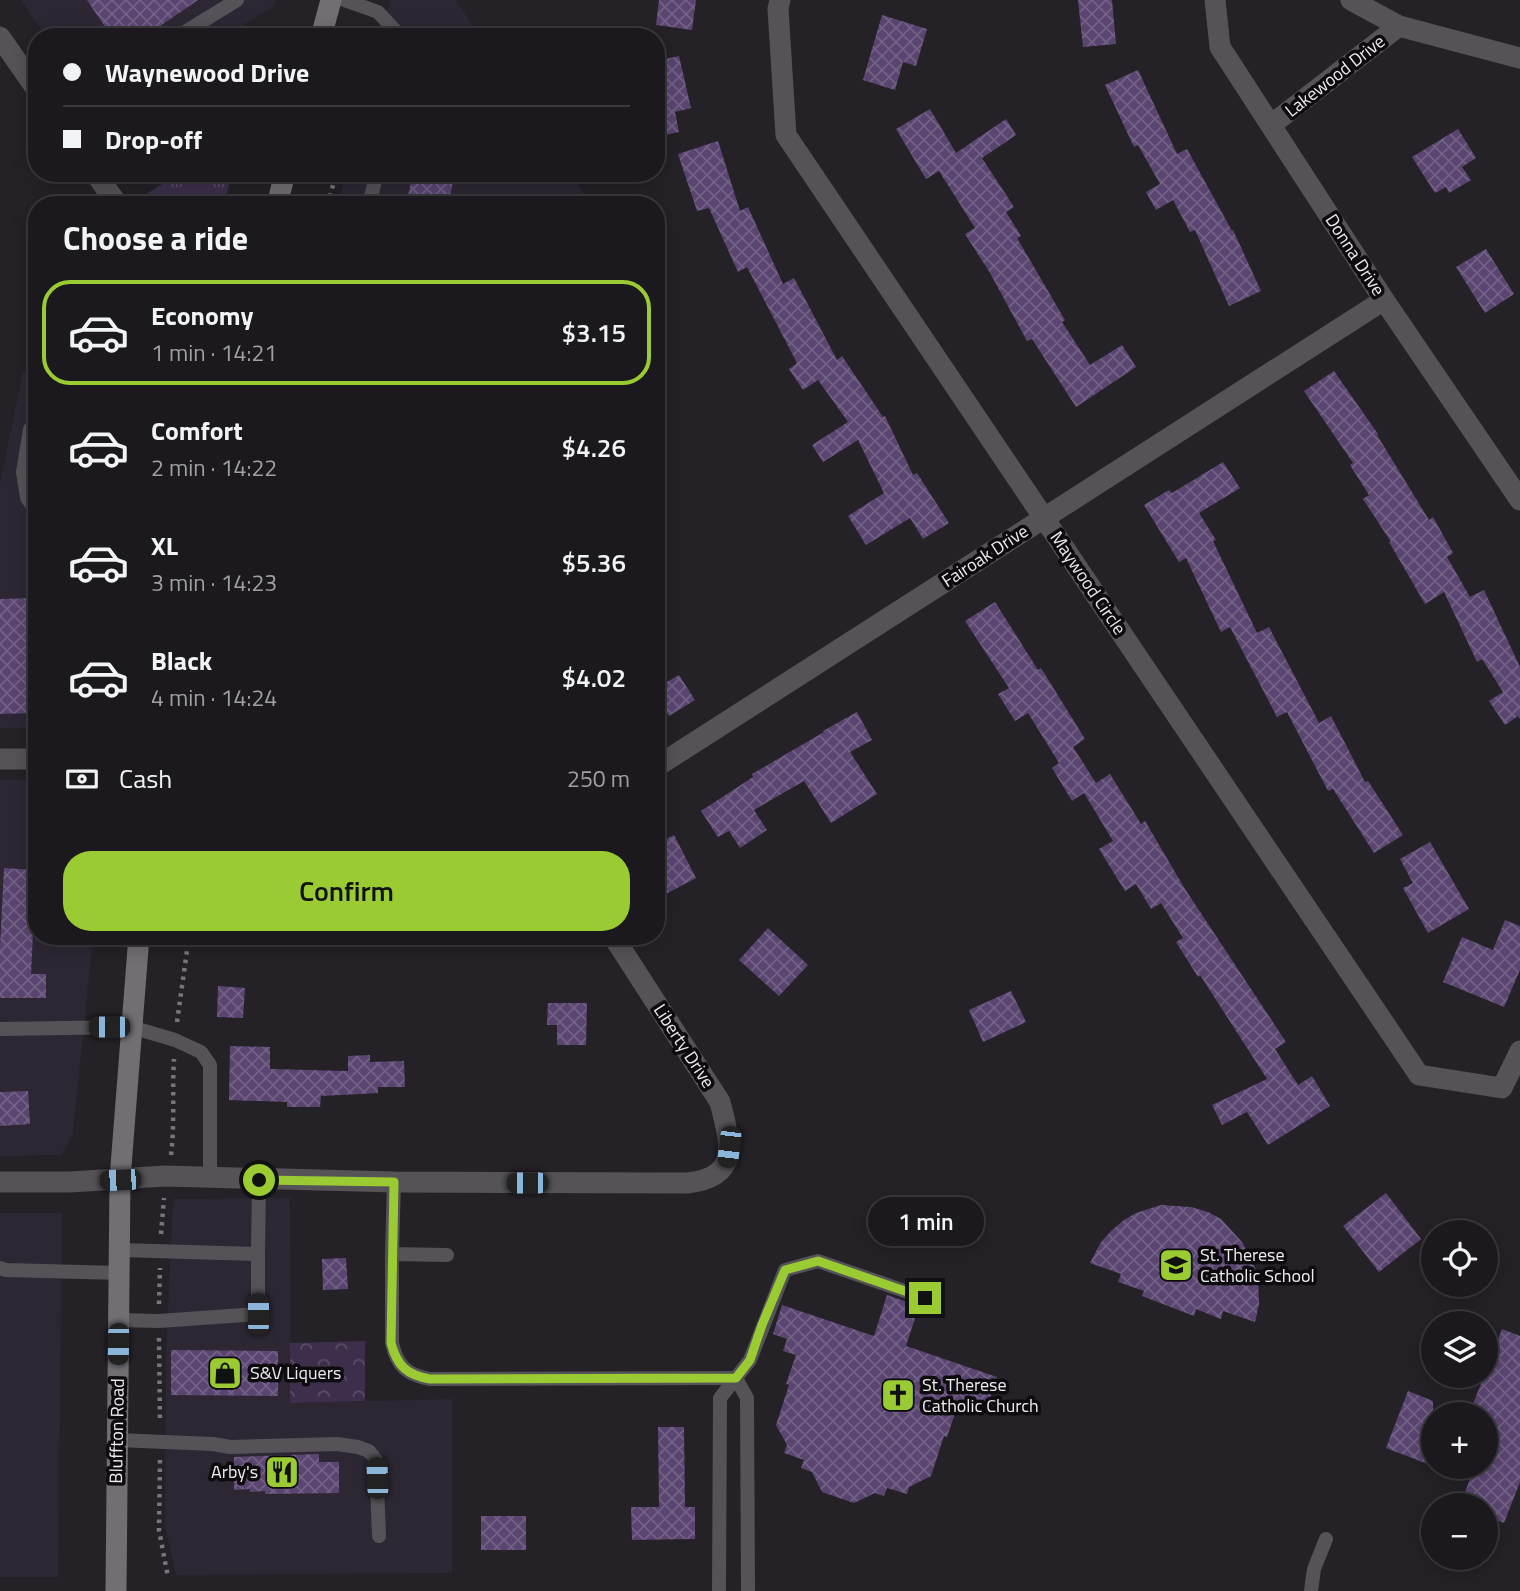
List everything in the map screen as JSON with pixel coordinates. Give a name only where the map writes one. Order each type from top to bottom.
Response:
[{"type":"main road","points":[[323,28],[331,0]]},
{"type":"main road","name":"Bluffton Road","points":[[116,1591],[120,1180],[138,945]]},
{"type":"street","name":"Maywood Circle","points":[[780,0],[778,9],[786,135],[1419,1074],[1502,1088],[1520,1051]]},
{"type":"street","name":"Donna Drive","points":[[1216,0],[1220,47],[1384,300],[1520,500]]},
{"type":"street","name":"Lakewood Drive","points":[[1351,0],[1399,26],[1520,58]]},
{"type":"street","name":"Lakewood Drive","points":[[1270,125],[1399,26]]},
{"type":"street","points":[[0,37],[28,77]]},
{"type":"street","name":"Fairoak Drive","points":[[665,761],[1384,300]]},
{"type":"street","points":[[0,759],[28,758]]},
{"type":"street","name":"Liberty Drive","points":[[394,1182],[687,1183],[718,1175],[726,1165],[729,1147],[720,1102],[619,945]]},
{"type":"street","points":[[0,1182],[120,1180],[165,1176],[394,1182]]},
{"type":"lane","points":[[192,28],[237,0]]},
{"type":"lane","points":[[344,0],[378,12],[393,28]]},
{"type":"lane","points":[[28,441],[23,472],[28,499]]},
{"type":"lane","points":[[0,1029],[131,1027],[175,1040],[201,1052],[210,1065],[210,1178]]},
{"type":"lane","points":[[118,1320],[159,1321],[258,1314],[259,1180]]},
{"type":"lane","points":[[394,1182],[391,1343],[395,1358],[405,1370],[417,1377],[736,1378]]},
{"type":"lane","points":[[120,1250],[258,1254]]},
{"type":"lane","points":[[393,1254],[447,1255]]},
{"type":"lane","points":[[719,1591],[720,1398],[750,1360],[785,1270],[818,1261],[925,1298]]},
{"type":"lane","points":[[3,1269],[120,1273]]},
{"type":"lane","points":[[736,1378],[747,1398],[748,1591]]},
{"type":"lane","points":[[117,1440],[230,1447],[337,1444],[369,1451],[376,1460],[379,1536]]},
{"type":"lane","points":[[1311,1591],[1314,1569],[1326,1539]]},
{"type":"shaded area","points":[[21,0],[276,0],[274,6],[239,28],[40,28]]},
{"type":"shaded area","points":[[390,0],[456,0],[474,28],[383,28]]},
{"type":"shaded area","points":[[344,182],[576,182],[585,196],[340,196]]},
{"type":"shaded area","points":[[28,369],[28,728],[0,728],[0,484],[23,371]]},
{"type":"shaded area","points":[[0,780],[28,780],[28,945],[92,945],[73,1134],[62,1155],[0,1156]]},
{"type":"shaded area","points":[[290,1198],[291,1403],[452,1399],[452,1573],[176,1575],[165,1526],[166,1351],[173,1199]]},
{"type":"shaded area","points":[[0,1213],[62,1213],[58,1577],[0,1577]]},
{"type":"green space","points":[[166,182],[230,182],[226,196],[150,196],[148,193]]},
{"type":"green space","points":[[365,1341],[365,1401],[290,1403],[290,1343]]},
{"type":"building","points":[[87,0],[198,0],[157,28],[106,28]]},
{"type":"building","points":[[659,0],[696,0],[692,30],[656,25]]},
{"type":"building","points":[[1078,0],[1112,0],[1116,44],[1083,47]]},
{"type":"building","points":[[882,15],[927,29],[916,66],[903,62],[895,90],[863,80]]},
{"type":"building","points":[[679,56],[691,108],[675,112],[679,132],[665,135],[665,59]]},
{"type":"building","points":[[1138,70],[1177,154],[1187,149],[1233,230],[1261,291],[1229,306],[1195,230],[1190,232],[1173,200],[1156,210],[1146,192],[1160,184],[1138,145],[1134,147],[1105,85]]},
{"type":"building","points":[[930,109],[956,153],[1006,119],[1016,135],[982,158],[1014,207],[1006,212],[1021,236],[1017,238],[1065,320],[1062,322],[1090,365],[1122,345],[1136,367],[1076,407],[1032,339],[1027,341],[965,234],[975,228],[939,171],[926,179],[896,129]]},
{"type":"building","points":[[1458,129],[1476,158],[1462,167],[1471,180],[1449,193],[1446,187],[1435,193],[1412,157]]},
{"type":"building","points":[[718,141],[740,211],[748,207],[783,284],[794,278],[837,360],[842,356],[883,417],[885,416],[913,475],[917,473],[949,523],[923,539],[910,518],[866,545],[848,516],[884,493],[858,440],[823,462],[812,445],[848,422],[818,380],[803,390],[789,369],[797,363],[747,267],[738,272],[709,208],[697,211],[678,154]]},
{"type":"building","points":[[411,182],[453,182],[450,196],[408,196]]},
{"type":"building","points":[[1486,249],[1514,294],[1485,313],[1456,267]]},
{"type":"building","points":[[1334,371],[1378,434],[1429,520],[1433,517],[1453,553],[1447,557],[1470,597],[1484,590],[1520,667],[1520,719],[1518,716],[1505,725],[1489,701],[1503,692],[1482,659],[1477,662],[1444,592],[1425,604],[1391,542],[1363,499],[1369,495],[1350,465],[1353,463],[1304,391]]},
{"type":"building","points":[[1223,462],[1240,488],[1199,513],[1216,540],[1213,541],[1257,633],[1269,627],[1319,723],[1331,716],[1365,782],[1368,781],[1403,835],[1374,853],[1333,789],[1328,791],[1287,712],[1277,717],[1230,627],[1221,632],[1186,558],[1179,562],[1144,505],[1169,490],[1172,493]]},
{"type":"building","points":[[28,598],[28,713],[0,714],[0,599]]},
{"type":"building","points":[[995,602],[1038,670],[1041,668],[1085,739],[1073,747],[1096,783],[1110,774],[1141,824],[1145,821],[1185,889],[1286,1042],[1275,1049],[1298,1085],[1312,1076],[1330,1106],[1268,1145],[1247,1112],[1222,1125],[1212,1105],[1267,1079],[1176,942],[1183,938],[1161,903],[1151,909],[1136,884],[1125,891],[1099,849],[1113,841],[1084,793],[1072,801],[1052,768],[1059,763],[1028,713],[1015,721],[998,694],[1009,688],[965,621]]},
{"type":"building","points":[[679,675],[695,700],[669,716],[665,709],[665,683]]},
{"type":"building","points":[[857,712],[872,740],[850,752],[877,794],[831,823],[804,781],[754,810],[767,830],[740,848],[729,831],[718,837],[701,811],[753,777],[752,774]]},
{"type":"building","points":[[674,835],[696,878],[665,894],[665,840]]},
{"type":"building","points":[[1430,842],[1469,909],[1428,933],[1403,888],[1413,883],[1400,859]]},
{"type":"building","points":[[4,868],[28,870],[28,945],[32,945],[31,974],[46,974],[46,998],[0,998]]},
{"type":"building","points":[[1505,920],[1520,926],[1520,970],[1504,1007],[1443,982],[1462,937],[1493,950]]},
{"type":"building","points":[[768,928],[808,965],[779,996],[739,960]]},
{"type":"building","points":[[218,986],[245,988],[243,1018],[217,1017]]},
{"type":"building","points":[[1011,991],[1026,1022],[983,1042],[969,1010]]},
{"type":"building","points":[[548,1003],[587,1003],[586,1045],[557,1045],[557,1025],[547,1025]]},
{"type":"building","points":[[230,1046],[270,1047],[270,1069],[348,1071],[348,1056],[370,1055],[370,1062],[404,1061],[405,1087],[378,1087],[378,1093],[321,1096],[320,1107],[287,1107],[287,1102],[229,1100]]},
{"type":"building","points":[[28,1091],[30,1124],[0,1126],[0,1092]]},
{"type":"building","points":[[1386,1193],[1421,1239],[1379,1272],[1343,1226]]},
{"type":"building","name":"St. Therese Catholic School","points":[[1161,1205],[1191,1207],[1208,1212],[1221,1219],[1242,1242],[1258,1280],[1259,1304],[1255,1322],[1223,1311],[1221,1319],[1196,1309],[1194,1316],[1142,1296],[1144,1291],[1118,1282],[1121,1274],[1090,1263],[1101,1242],[1124,1220]]},
{"type":"building","points":[[346,1258],[348,1289],[323,1290],[322,1259]]},
{"type":"building","name":"St. Therese Catholic Church","points":[[887,1295],[919,1306],[906,1346],[997,1377],[988,1405],[974,1400],[970,1412],[957,1408],[947,1437],[944,1436],[931,1476],[909,1487],[907,1494],[887,1488],[884,1496],[875,1493],[854,1503],[822,1492],[812,1472],[801,1468],[804,1460],[784,1453],[787,1445],[776,1425],[796,1355],[783,1351],[787,1339],[773,1334],[782,1305],[874,1336]]},
{"type":"building","points":[[1502,1329],[1520,1336],[1520,1482],[1504,1523],[1498,1521],[1498,1493],[1465,1493],[1470,1479],[1498,1479],[1498,1402],[1474,1402],[1479,1388],[1498,1388],[1498,1340]]},
{"type":"building","name":"S&V Liquers","points":[[171,1350],[278,1351],[278,1396],[171,1395]]},
{"type":"building","points":[[1408,1391],[1433,1401],[1421,1402],[1421,1461],[1386,1448]]},
{"type":"building","points":[[658,1427],[684,1427],[685,1507],[695,1507],[695,1539],[632,1540],[631,1507],[659,1507]]},
{"type":"building","name":"Arby's","points":[[319,1454],[319,1462],[339,1462],[339,1493],[265,1494],[265,1491],[250,1492],[250,1489],[234,1490],[234,1457]]},
{"type":"building","points":[[481,1516],[526,1516],[526,1550],[481,1550]]},
{"type":"place","name":"St. Therese Catholic School","points":[[1176,1265]]},
{"type":"place","name":"S&V Liquers","points":[[225,1373]]},
{"type":"place","name":"St. Therese Catholic Church","points":[[898,1395]]},
{"type":"place","name":"Arby's","points":[[282,1472]]},
{"type":"route","points":[[259,1180],[394,1182],[391,1343],[395,1358],[405,1370],[417,1377],[736,1378],[750,1360],[785,1270],[818,1261],[925,1298]]}]
